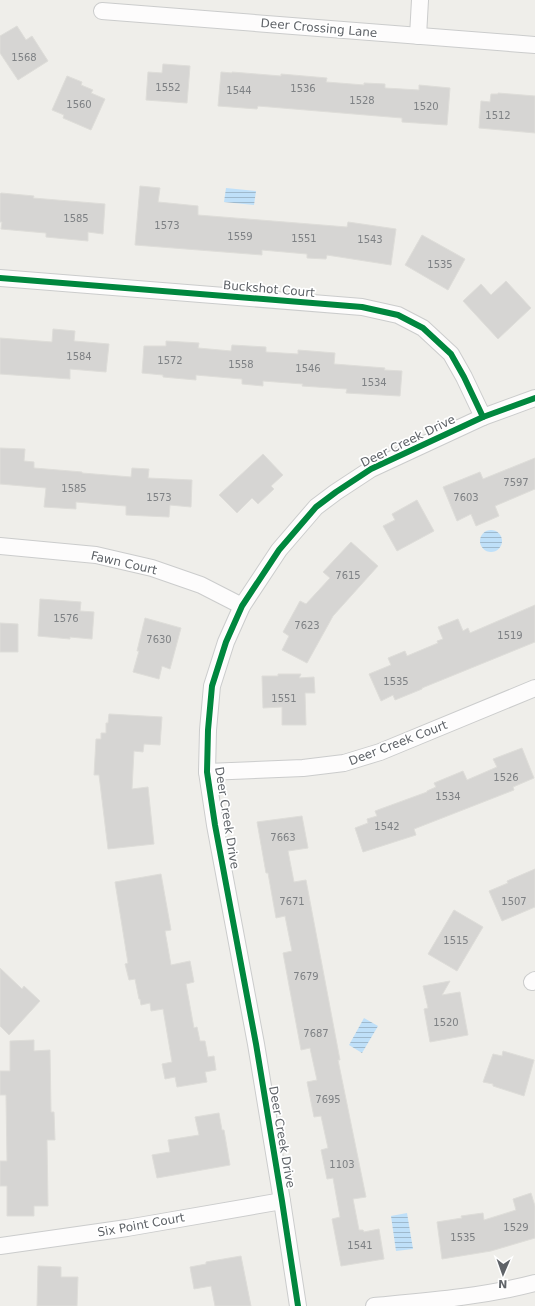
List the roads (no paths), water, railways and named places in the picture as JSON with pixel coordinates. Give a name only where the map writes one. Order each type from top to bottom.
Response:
[{"type":"street","points":[[418,36],[420,0]]},
{"type":"street","name":"Deer Crossing Lane","points":[[102,11],[535,45]]},
{"type":"street","name":"Buckshot Court","points":[[0,278],[362,307],[398,315],[423,328],[451,354],[483,417]]},
{"type":"street","name":"Deer Creek Drive","points":[[298,1306],[256,1044],[215,825],[208,772],[208,730],[212,686],[226,642],[242,606],[279,550],[316,507],[370,469],[483,417],[535,398]]},
{"type":"street","name":"Fawn Court","points":[[0,546],[96,555],[152,568],[201,585],[242,606]]},
{"type":"street","name":"Deer Creek Court","points":[[208,772],[303,768],[344,764],[380,752],[535,688]]},
{"type":"street","name":"Six Point Court","points":[[0,1246],[127,1228],[282,1201]]},
{"type":"street","points":[[374,1306],[454,1299],[509,1290],[535,1283]]},
{"type":"water","points":[[226,188],[256,191],[254,205],[224,202]]},
{"type":"water","points":[[491,530],[499,533],[502,541],[499,549],[491,552],[483,549],[480,541],[483,533]]},
{"type":"water","points":[[364,1018],[378,1026],[362,1053],[349,1045]]},
{"type":"water","points":[[407,1213],[413,1249],[396,1251],[391,1216]]}]
